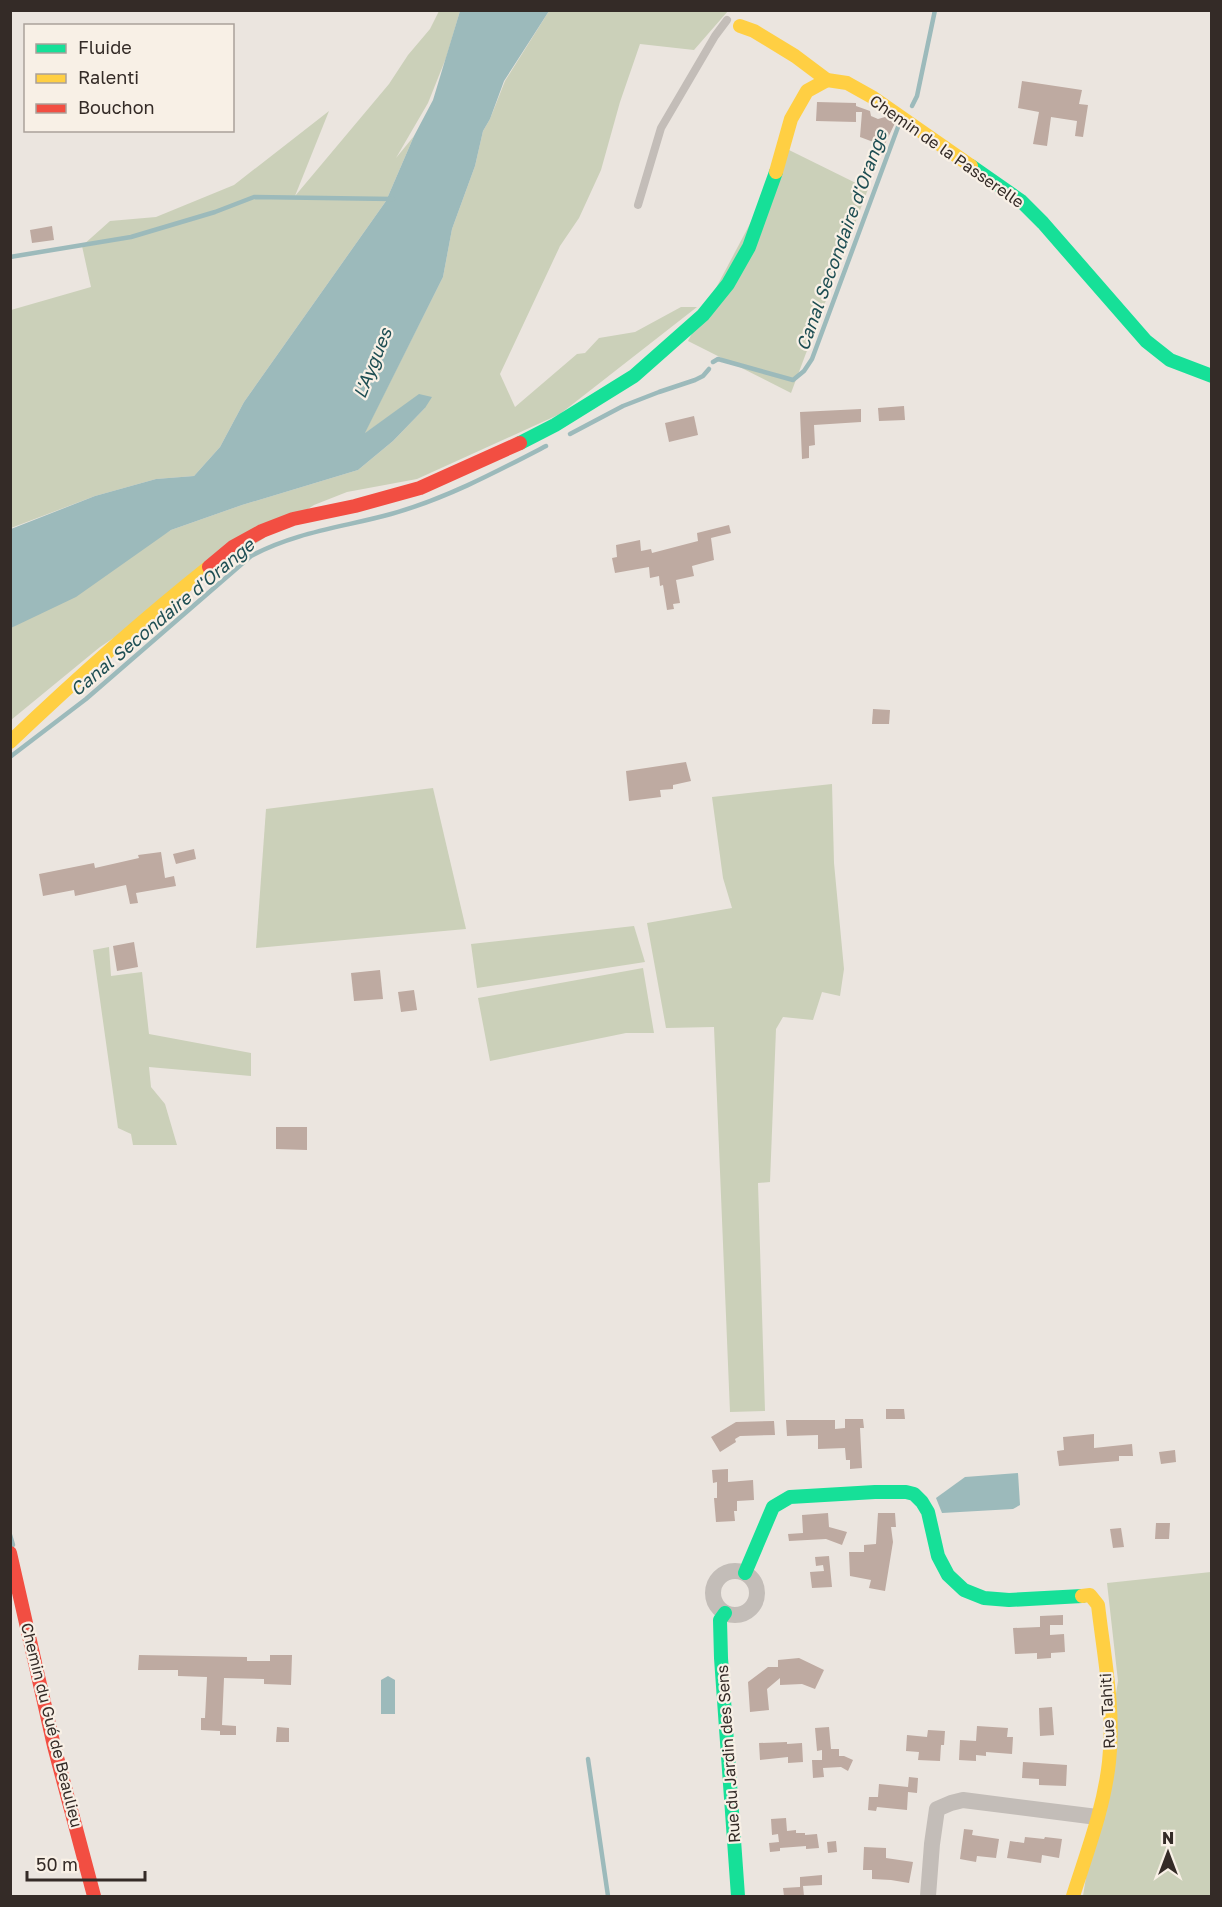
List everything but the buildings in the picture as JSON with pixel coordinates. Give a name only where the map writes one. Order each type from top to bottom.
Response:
[{"type":"street","name":"Chemin de la Passerelle","points":[[734,23],[754,31],[795,56],[826,80],[847,83],[872,97],[1021,201],[1146,341],[1170,360],[1212,376]]},
{"type":"street","points":[[10,742],[91,665],[233,547],[262,531],[292,519],[355,506],[430,484],[494,456],[555,425],[634,376],[703,315],[728,284],[749,247],[772,186],[791,119],[807,91],[826,80]]},
{"type":"street","name":"Rue Tahiti","points":[[745,1573],[773,1507],[780,1502],[790,1497],[896,1491],[913,1493],[922,1502],[929,1515],[939,1560],[947,1574],[963,1589],[982,1598],[1013,1599],[1090,1595],[1098,1605],[1107,1687],[1110,1742],[1106,1780],[1097,1817],[1072,1896]]},
{"type":"street","name":"Chemin du Gué de Beaulieu","points":[[10,1553],[54,1746],[94,1896]]},
{"type":"street","points":[[730,1571],[745,1573],[751,1577],[757,1589],[755,1603],[745,1613],[738,1615],[725,1613],[715,1602],[714,1587],[723,1575],[730,1571]]},
{"type":"street","name":"Rue du Jardin des Sens","points":[[725,1613],[720,1620],[721,1658],[738,1896]]},
{"type":"street","points":[[928,1896],[937,1809],[963,1800],[1097,1817]]},
{"type":"lane","points":[[638,205],[662,128],[715,36],[734,23]]},
{"type":"green space","points":[[439,11],[460,11],[446,58],[428,103],[396,158],[414,136],[386,201],[244,402],[220,447],[194,476],[156,479],[95,496],[11,528],[11,310],[91,287],[82,246],[110,221],[156,217],[234,185],[329,111],[295,196],[389,84],[408,55],[430,29]]},
{"type":"green space","points":[[549,11],[728,11],[694,50],[640,44],[620,102],[601,170],[579,218],[560,246],[500,374],[515,407],[577,354],[585,353],[599,338],[635,332],[681,307],[697,307],[560,414],[417,479],[347,492],[314,505],[100,647],[11,720],[11,628],[171,530],[242,505],[358,470],[393,441],[425,408],[419,395],[364,434],[443,277],[452,229],[475,166],[483,131],[505,81]]},
{"type":"green space","points":[[789,150],[868,189],[791,393],[688,341]]},
{"type":"green space","points":[[832,784],[834,863],[844,969],[840,996],[822,992],[813,1020],[783,1017],[776,1029],[770,1182],[758,1183],[765,1411],[730,1412],[714,1027],[666,1028],[647,923],[732,908],[723,878],[712,797]]},
{"type":"green space","points":[[433,788],[466,929],[256,948],[266,809]]},
{"type":"green space","points":[[634,926],[645,962],[477,988],[471,944]]},
{"type":"green space","points":[[109,947],[111,976],[142,972],[149,1034],[251,1053],[251,1076],[149,1067],[151,1087],[165,1104],[177,1145],[133,1145],[131,1134],[118,1128],[93,950]]},
{"type":"green space","points":[[643,968],[654,1033],[626,1033],[490,1061],[478,998]]},
{"type":"green space","points":[[1211,1572],[1211,1896],[1083,1896],[1118,1681],[1107,1583]]},
{"type":"water","name":"L'Aygues","points":[[460,11],[549,11],[504,81],[490,119],[483,131],[475,166],[452,229],[443,277],[365,433],[419,394],[432,397],[425,408],[393,441],[358,470],[242,505],[171,530],[76,597],[11,628],[11,529],[95,496],[156,479],[194,476],[220,447],[244,402],[386,201],[414,136],[433,100]]},
{"type":"water","points":[[1018,1473],[1020,1505],[1013,1509],[942,1513],[936,1498],[965,1477]]},
{"type":"water","points":[[388,1676],[395,1680],[395,1714],[381,1714],[381,1680]]},
{"type":"waterway","name":"Canal Secondaire d'Orange","points":[[912,106],[917,96],[935,10]]},
{"type":"waterway","name":"Canal Secondaire d'Orange","points":[[713,362],[718,359],[793,380],[804,371],[812,359],[898,127]]},
{"type":"waterway","points":[[10,257],[131,237],[215,212],[254,197],[393,199]]},
{"type":"waterway","name":"Canal Secondaire d'Orange","points":[[570,434],[623,406],[695,380],[709,369]]},
{"type":"waterway","name":"Canal Secondaire d'Orange","points":[[10,757],[86,699],[251,556],[285,541],[391,514],[431,501],[546,446]]},
{"type":"waterway","points":[[10,1535],[13,1545]]},
{"type":"waterway","points":[[588,1759],[608,1896]]},
{"type":"traffic: fast","points":[[971,166],[1021,201],[1146,341],[1170,360],[1212,376]]},
{"type":"traffic: fast","points":[[520,443],[555,425],[634,376],[703,315],[728,284],[749,247],[776,172]]},
{"type":"traffic: fast","points":[[745,1573],[773,1507],[790,1497],[906,1492],[914,1494],[928,1512],[938,1556],[948,1575],[964,1590],[984,1598],[1009,1600],[1082,1596]]},
{"type":"traffic: fast","points":[[725,1613],[720,1620],[721,1658],[738,1896]]},
{"type":"traffic: slow","points":[[740,26],[754,31],[795,56],[827,80],[847,83],[872,97],[971,166]]},
{"type":"traffic: slow","points":[[776,172],[791,119],[807,91],[827,80]]},
{"type":"traffic: slow","points":[[10,742],[108,652],[209,567]]},
{"type":"traffic: slow","points":[[1073,1896],[1107,1779],[1111,1723],[1098,1605],[1090,1595],[1082,1596]]},
{"type":"traffic: jam","points":[[209,567],[233,547],[262,531],[293,519],[355,506],[420,488],[520,443]]},
{"type":"traffic: jam","points":[[10,1553],[54,1746],[94,1896]]}]
